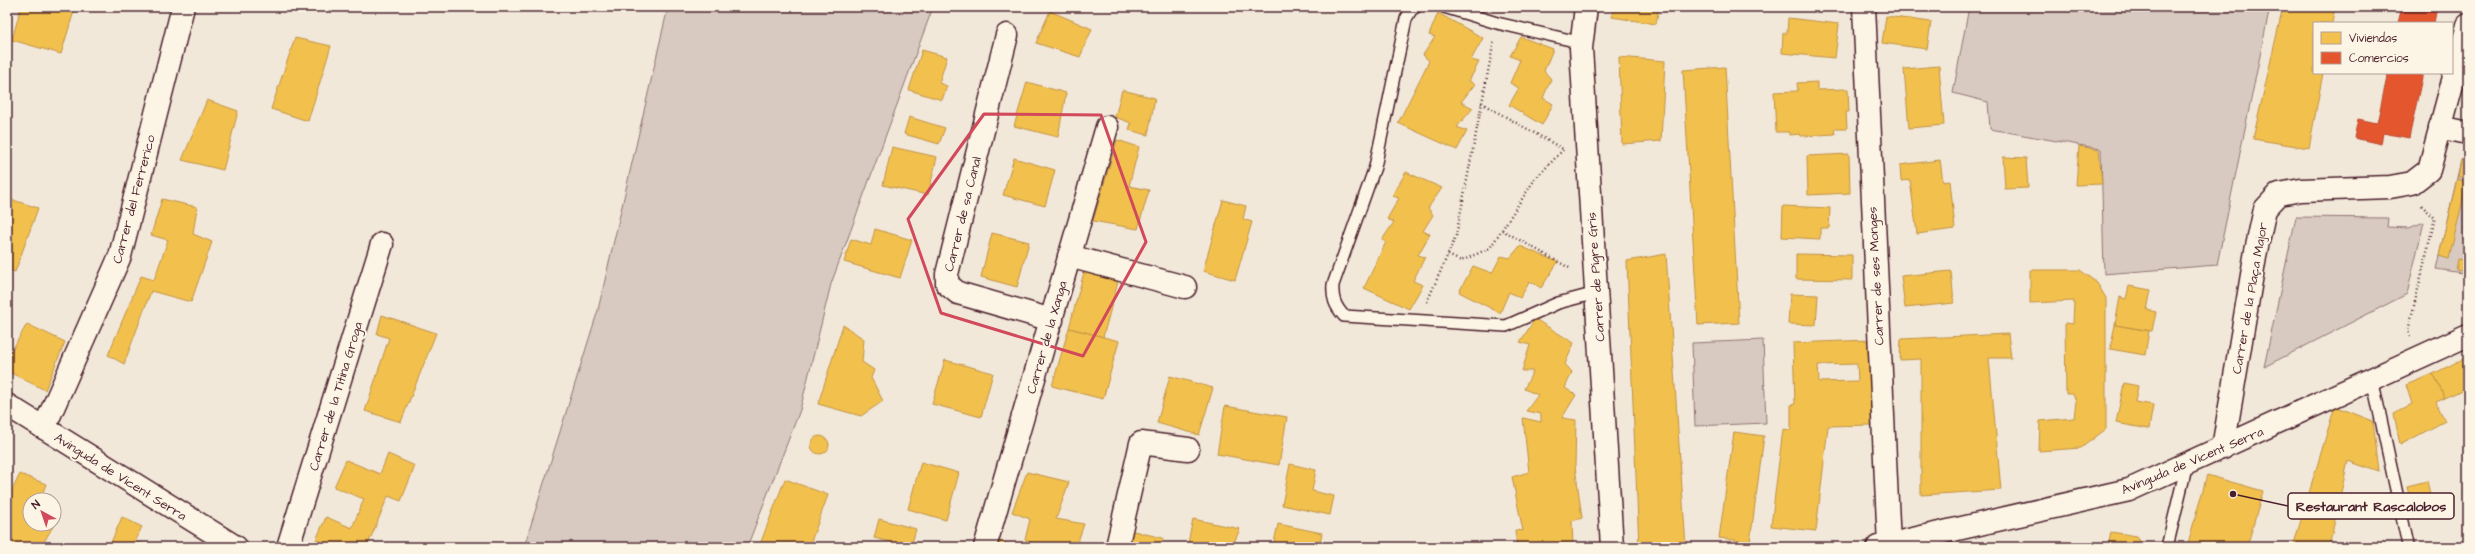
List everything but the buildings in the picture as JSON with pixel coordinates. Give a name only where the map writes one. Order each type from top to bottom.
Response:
[{"type":"street","name":"Carrer del Ferrerico","points":[[44,428],[120,256],[183,7]]},
{"type":"street","name":"Carrer de Pigre Gris","points":[[1586,7],[1581,48],[1612,547]]},
{"type":"street","name":"Carrer de ses Monges","points":[[1864,7],[1883,546]]},
{"type":"street","name":"Carrer de la Plaça Major","points":[[2223,448],[2265,208],[2279,194],[2301,190],[2390,188],[2412,183],[2429,170],[2468,25]]},
{"type":"street","name":"Carrer de sa Canal","points":[[1007,35],[947,274],[947,284],[958,293],[1052,320]]},
{"type":"street","name":"Carrer de la Xanga","points":[[985,547],[1052,320],[1106,127]]},
{"type":"street","points":[[2440,127],[2468,133]]},
{"type":"street","name":"Carrer de la Titina Groga","points":[[288,547],[382,244]]},
{"type":"street","points":[[1069,256],[1185,287]]},
{"type":"street","name":"Avinguda de Vicent Serra","points":[[1883,546],[2128,490],[2370,381],[2468,335]]},
{"type":"street","name":"Avinguda de Vicent Serra","points":[[7,405],[236,547]]},
{"type":"street","points":[[1117,547],[1141,443],[1188,449]]},
{"type":"lane","points":[[1416,7],[1411,10],[1406,19],[1375,167],[1333,284],[1333,295],[1336,307],[1344,316],[1506,326],[1558,303],[1596,293]]},
{"type":"lane","points":[[1444,7],[1497,23],[1570,40],[1581,48]]},
{"type":"lane","points":[[2370,381],[2375,392],[2408,545]]},
{"type":"lane","points":[[2167,547],[2187,464]]},
{"type":"path","points":[[1425,306],[1456,236],[1497,23]]},
{"type":"path","points":[[1481,103],[1564,150],[1587,152]]},
{"type":"path","points":[[1448,255],[1461,261],[1490,248],[1535,179],[1564,150]]},
{"type":"path","points":[[2412,183],[2415,200],[2435,218],[2408,331],[2418,358]]},
{"type":"path","points":[[1502,230],[1575,272],[1595,270]]},
{"type":"highlighted area","points":[[984,114],[1101,115],[1146,242],[1083,356],[941,313],[908,219]]},
{"type":"shaded area","points":[[668,7],[933,7],[831,284],[800,410],[747,547],[524,547],[598,310]]},
{"type":"shaded area","points":[[1969,7],[2270,7],[2217,265],[2104,274],[2101,149],[1990,129],[1988,102],[1953,93]]},
{"type":"shaded area","points":[[2468,148],[2468,274],[2436,269],[2461,160]]},
{"type":"shaded area","points":[[2296,217],[2388,218],[2387,227],[2409,228],[2424,222],[2407,294],[2264,367]]},
{"type":"shaded area","points":[[1763,340],[1766,423],[1695,426],[1692,343]]},
{"type":"place","name":"Restaurant Rascalobos","points":[[2233,494]]}]
